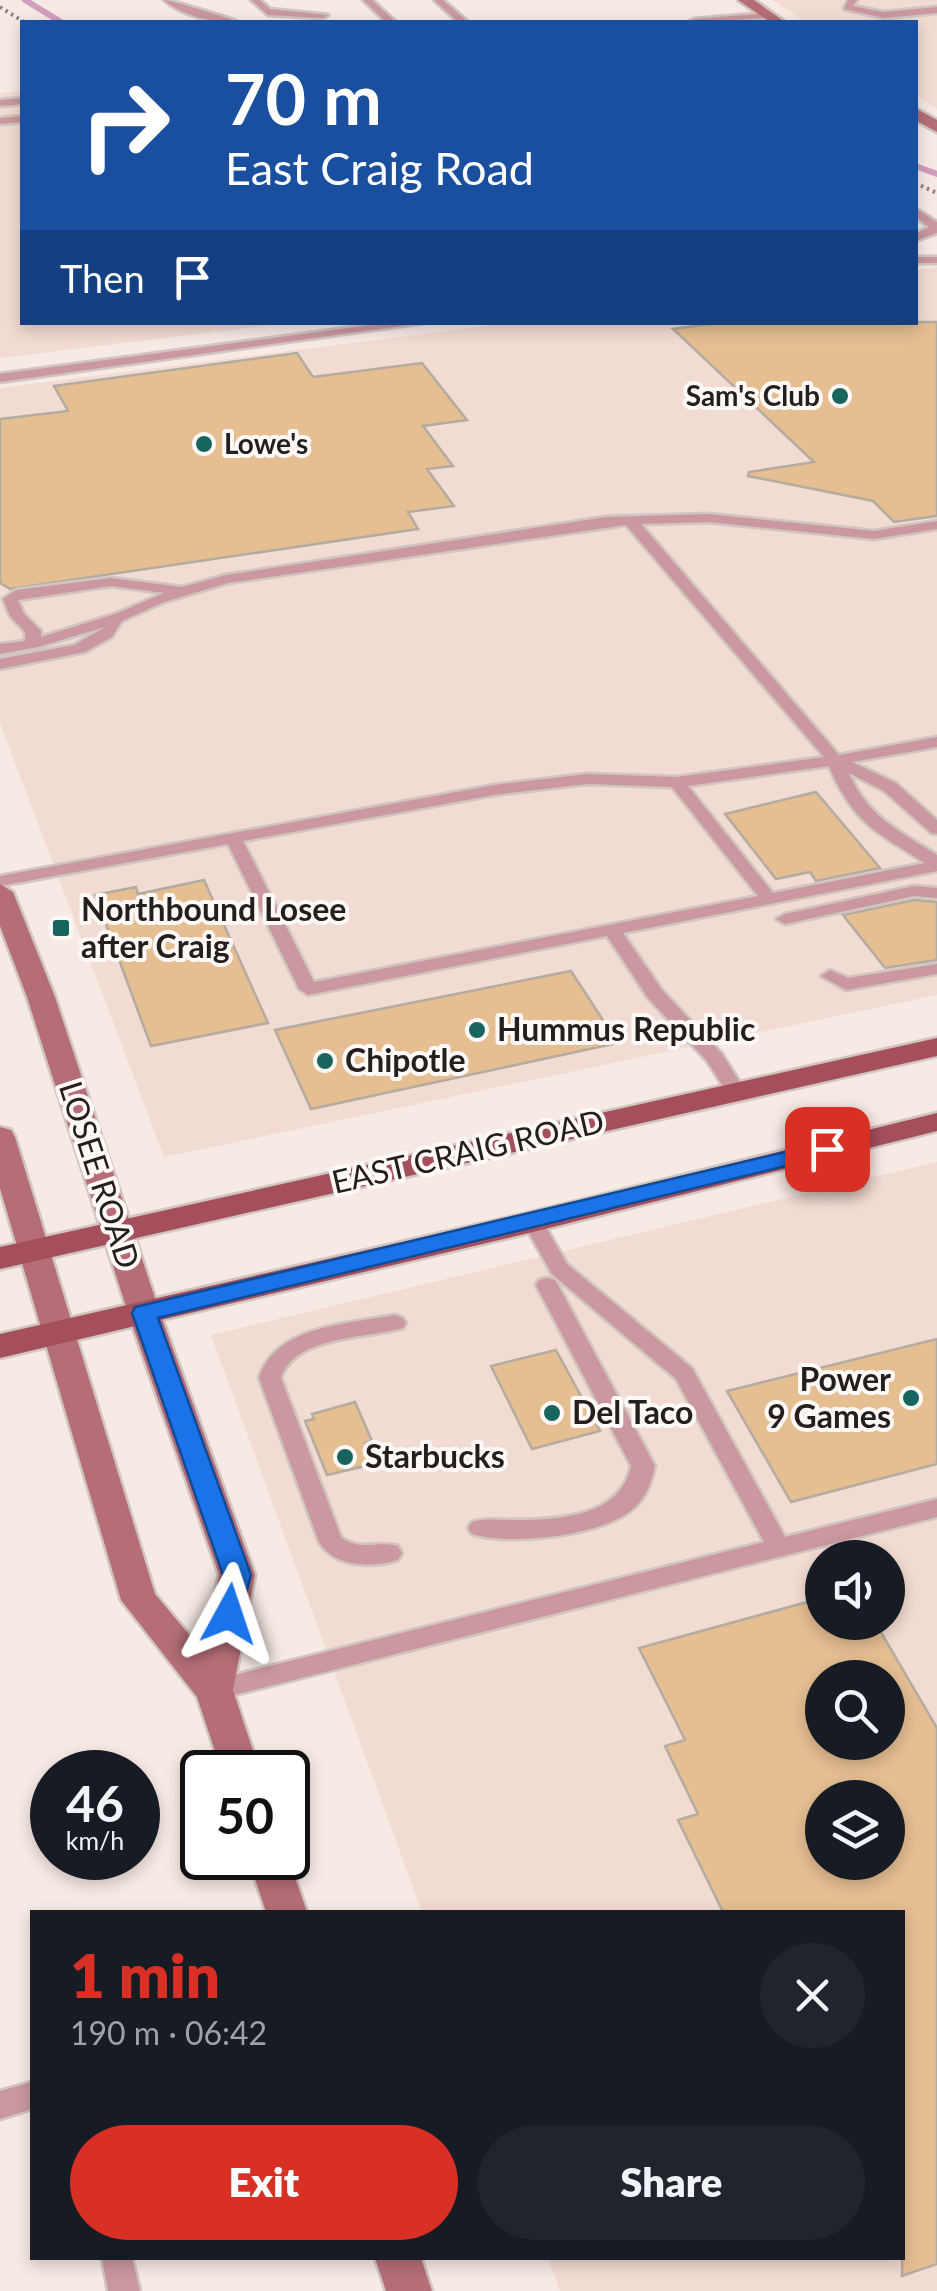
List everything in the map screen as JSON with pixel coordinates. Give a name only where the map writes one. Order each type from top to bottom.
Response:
[{"type":"main road","points":[[745,0],[773,19]]},
{"type":"main road","name":"LOSEE ROAD","points":[[0,892],[41,997],[144,1313],[237,1575],[214,1690]]},
{"type":"main road","name":"EAST CRAIG ROAD","points":[[0,1258],[937,1047]]},
{"type":"main road","points":[[0,1346],[533,1222],[937,1122]]},
{"type":"main road","name":"LOSEE ROAD","points":[[0,1137],[139,1600],[214,1690],[234,1750]]},
{"type":"main road","points":[[275,1880],[285,1910]]},
{"type":"main road","points":[[399,2260],[408,2291]]},
{"type":"lane","points":[[169,1],[193,0]]},
{"type":"lane","points":[[255,0],[268,12],[327,19]]},
{"type":"lane","points":[[307,0],[327,19]]},
{"type":"lane","points":[[367,0],[389,20]]},
{"type":"lane","points":[[438,0],[461,20]]},
{"type":"lane","points":[[853,0],[847,7],[884,15],[937,10]]},
{"type":"lane","points":[[169,1],[180,8],[225,20]]},
{"type":"lane","points":[[747,20],[773,19]]},
{"type":"lane","points":[[918,213],[935,226],[933,231],[918,237]]},
{"type":"lane","points":[[0,378],[401,325]]},
{"type":"lane","points":[[0,649],[33,644],[120,617],[226,578],[629,519],[708,518],[874,535],[937,525]]},
{"type":"lane","points":[[629,519],[834,760],[851,798],[919,855],[937,864]]},
{"type":"lane","points":[[33,644],[33,632],[11,608],[10,599],[16,594],[111,582],[183,592]]},
{"type":"lane","points":[[0,664],[92,642],[109,634],[120,617]]},
{"type":"lane","points":[[0,881],[534,784],[587,779],[678,782],[937,742]]},
{"type":"lane","points":[[834,760],[890,787],[937,829]]},
{"type":"lane","points":[[678,782],[770,900]]},
{"type":"lane","points":[[232,838],[308,989],[937,864]]},
{"type":"lane","points":[[785,919],[914,891],[937,893]]},
{"type":"lane","points":[[612,930],[655,994],[715,1058],[736,1092]]},
{"type":"lane","points":[[830,976],[846,984],[937,969]]},
{"type":"lane","points":[[533,1222],[559,1269],[684,1374],[779,1548]]},
{"type":"lane","points":[[480,1528],[529,1532],[579,1522],[628,1504],[644,1486],[644,1466],[547,1285]]},
{"type":"lane","points":[[390,1553],[361,1557],[342,1554],[330,1542],[270,1378],[275,1358],[290,1346],[396,1323]]},
{"type":"lane","points":[[214,1690],[937,1508]]},
{"type":"lane","points":[[0,2106],[30,2097]]},
{"type":"lane","points":[[117,2260],[124,2291]]},
{"type":"path","points":[[0,6],[21,20]]},
{"type":"shaded area","points":[[772,0],[937,0],[937,109],[918,97],[918,20],[803,20]]},
{"type":"shaded area","points":[[20,91],[20,325],[272,325],[0,358],[0,93]]},
{"type":"shaded area","points":[[937,267],[937,995],[164,1157],[0,723],[0,388],[493,325],[918,325],[918,270]]},
{"type":"shaded area","points":[[937,1162],[937,2291],[560,2291],[549,2260],[905,2260],[905,1910],[421,1910],[211,1335]]},
{"type":"building","name":"Sam's Club","points":[[937,322],[937,516],[894,522],[873,501],[748,476],[749,472],[814,462],[673,329],[702,325]]},
{"type":"building","name":"Lowe's","points":[[297,353],[313,377],[422,363],[467,420],[423,426],[453,466],[427,469],[454,506],[408,512],[418,529],[10,589],[0,583],[0,419],[68,411],[54,386]]},
{"type":"building","points":[[816,792],[880,868],[816,881],[810,872],[776,879],[725,814]]},
{"type":"building","points":[[204,880],[268,1023],[151,1046],[95,895],[136,887],[138,894]]},
{"type":"building","points":[[914,900],[937,902],[937,960],[885,968],[843,915]]},
{"type":"building","points":[[571,971],[618,1043],[311,1109],[275,1030]]},
{"type":"building","points":[[937,1339],[937,1464],[791,1502],[727,1391]]},
{"type":"building","name":"Del Taco","points":[[556,1350],[600,1431],[532,1449],[491,1366]]},
{"type":"building","name":"Starbucks","points":[[355,1402],[372,1441],[365,1443],[374,1464],[327,1475],[305,1421],[314,1419],[312,1414]]},
{"type":"building","points":[[805,1603],[805,1640],[886,1640],[897,1660],[805,1660],[805,1760],[905,1760],[905,1673],[937,1728],[937,2264],[902,2276],[905,1910],[722,1910],[678,1820],[698,1814],[665,1746],[685,1740],[639,1648]]},
{"type":"waterway","points":[[25,0],[58,20]]},
{"type":"waterway","points":[[918,167],[937,174]]},
{"type":"place","name":"Sam's Club","points":[[840,396]]},
{"type":"place","name":"Lowe's","points":[[204,444]]},
{"type":"place","name":"Northbound Losee after Craig","points":[[61,928]]},
{"type":"place","name":"Hummus Republic","points":[[477,1030]]},
{"type":"place","name":"Chipotle","points":[[325,1061]]},
{"type":"place","name":"Power 9 Games","points":[[911,1398]]},
{"type":"place","name":"Del Taco","points":[[552,1413]]},
{"type":"place","name":"Starbucks","points":[[345,1457]]},
{"type":"route","points":[[229,1614],[237,1575],[144,1313],[827,1149]]}]
